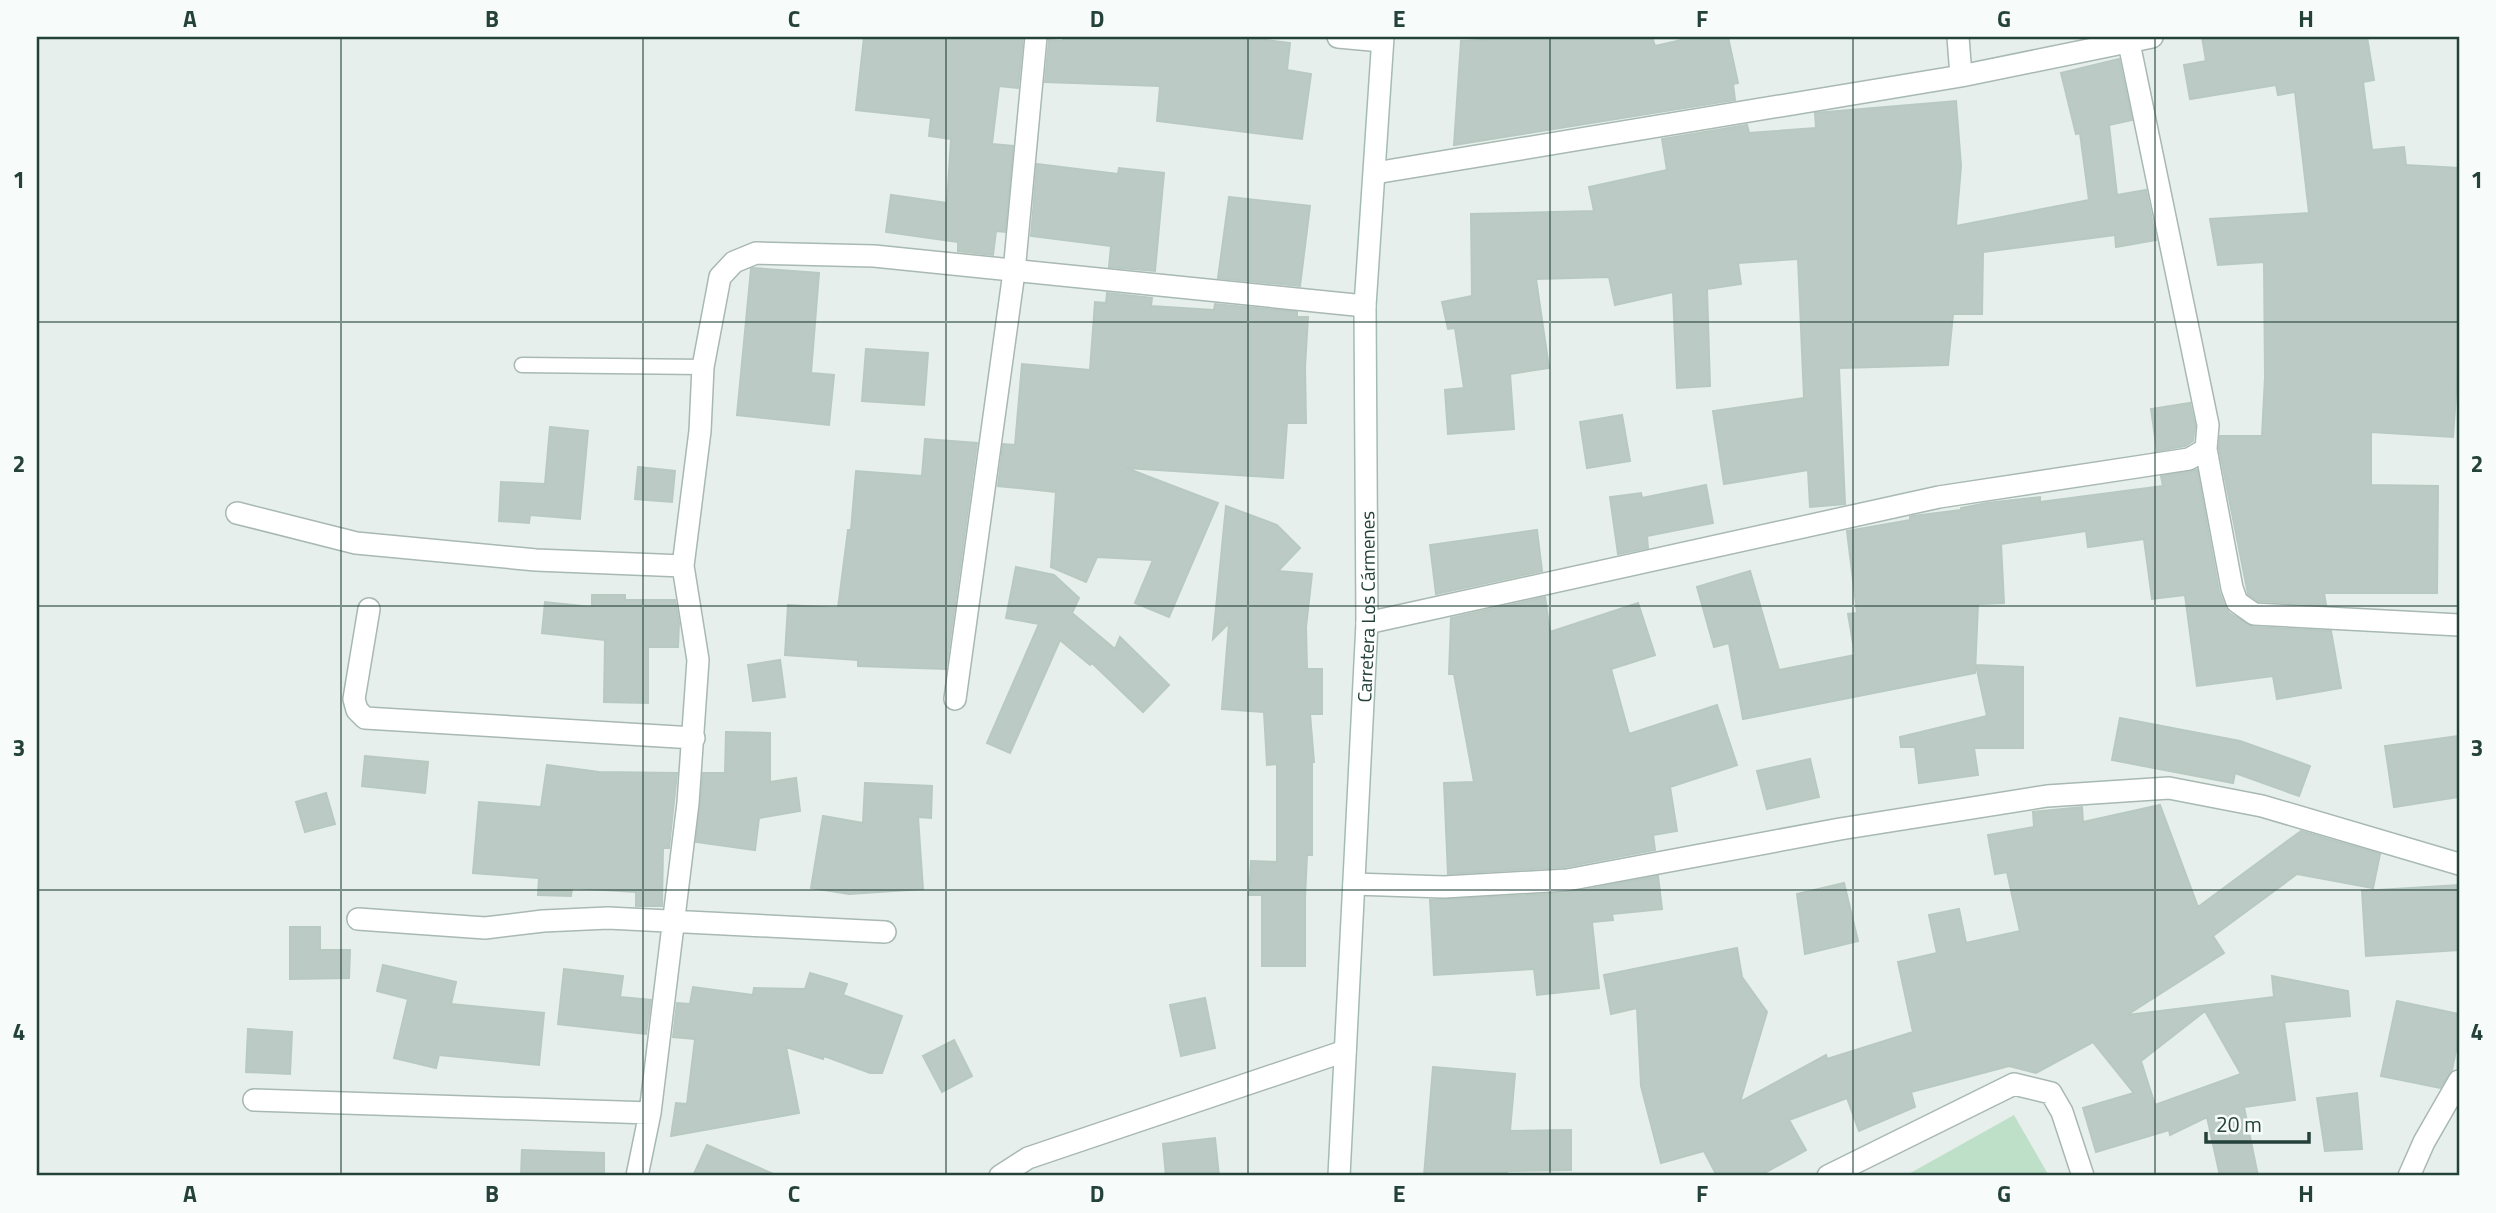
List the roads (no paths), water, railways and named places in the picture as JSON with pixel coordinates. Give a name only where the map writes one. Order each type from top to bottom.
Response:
[{"type":"street","points":[[955,699],[1014,272],[1036,37]]},
{"type":"street","points":[[1338,37],[1382,39]]},
{"type":"street","points":[[1958,37],[1961,76]]},
{"type":"street","points":[[1375,173],[1961,76],[2151,37]]},
{"type":"street","name":"Carretera Los Cármenes","points":[[1339,1176],[1367,623],[1365,306],[1382,39]]},
{"type":"street","points":[[2129,43],[2208,425],[2206,449],[2232,588],[2237,602],[2254,614],[2459,625]]},
{"type":"street","points":[[637,1176],[650,1113],[675,920],[694,738],[698,660],[683,566],[700,431],[703,367],[720,277],[734,262],[756,253],[874,256],[1365,306]]},
{"type":"street","points":[[1367,623],[1939,497],[2189,459],[2206,449]]},
{"type":"street","points":[[237,513],[356,543],[536,560],[683,566]]},
{"type":"street","points":[[369,609],[354,699],[357,710],[365,718],[694,738]]},
{"type":"street","points":[[1354,884],[1444,887],[1567,880],[1840,829],[2047,796],[2169,789],[2262,806],[2459,864]]},
{"type":"street","points":[[358,919],[485,929],[543,921],[608,918],[885,932]]},
{"type":"street","points":[[1000,1176],[1028,1158],[1345,1051]]},
{"type":"street","points":[[2409,1176],[2424,1142],[2459,1081]]},
{"type":"street","points":[[1828,1176],[2014,1084],[2051,1094],[2062,1112],[2083,1176]]},
{"type":"street","points":[[254,1100],[650,1113]]},
{"type":"lane","points":[[522,365],[703,367]]}]
